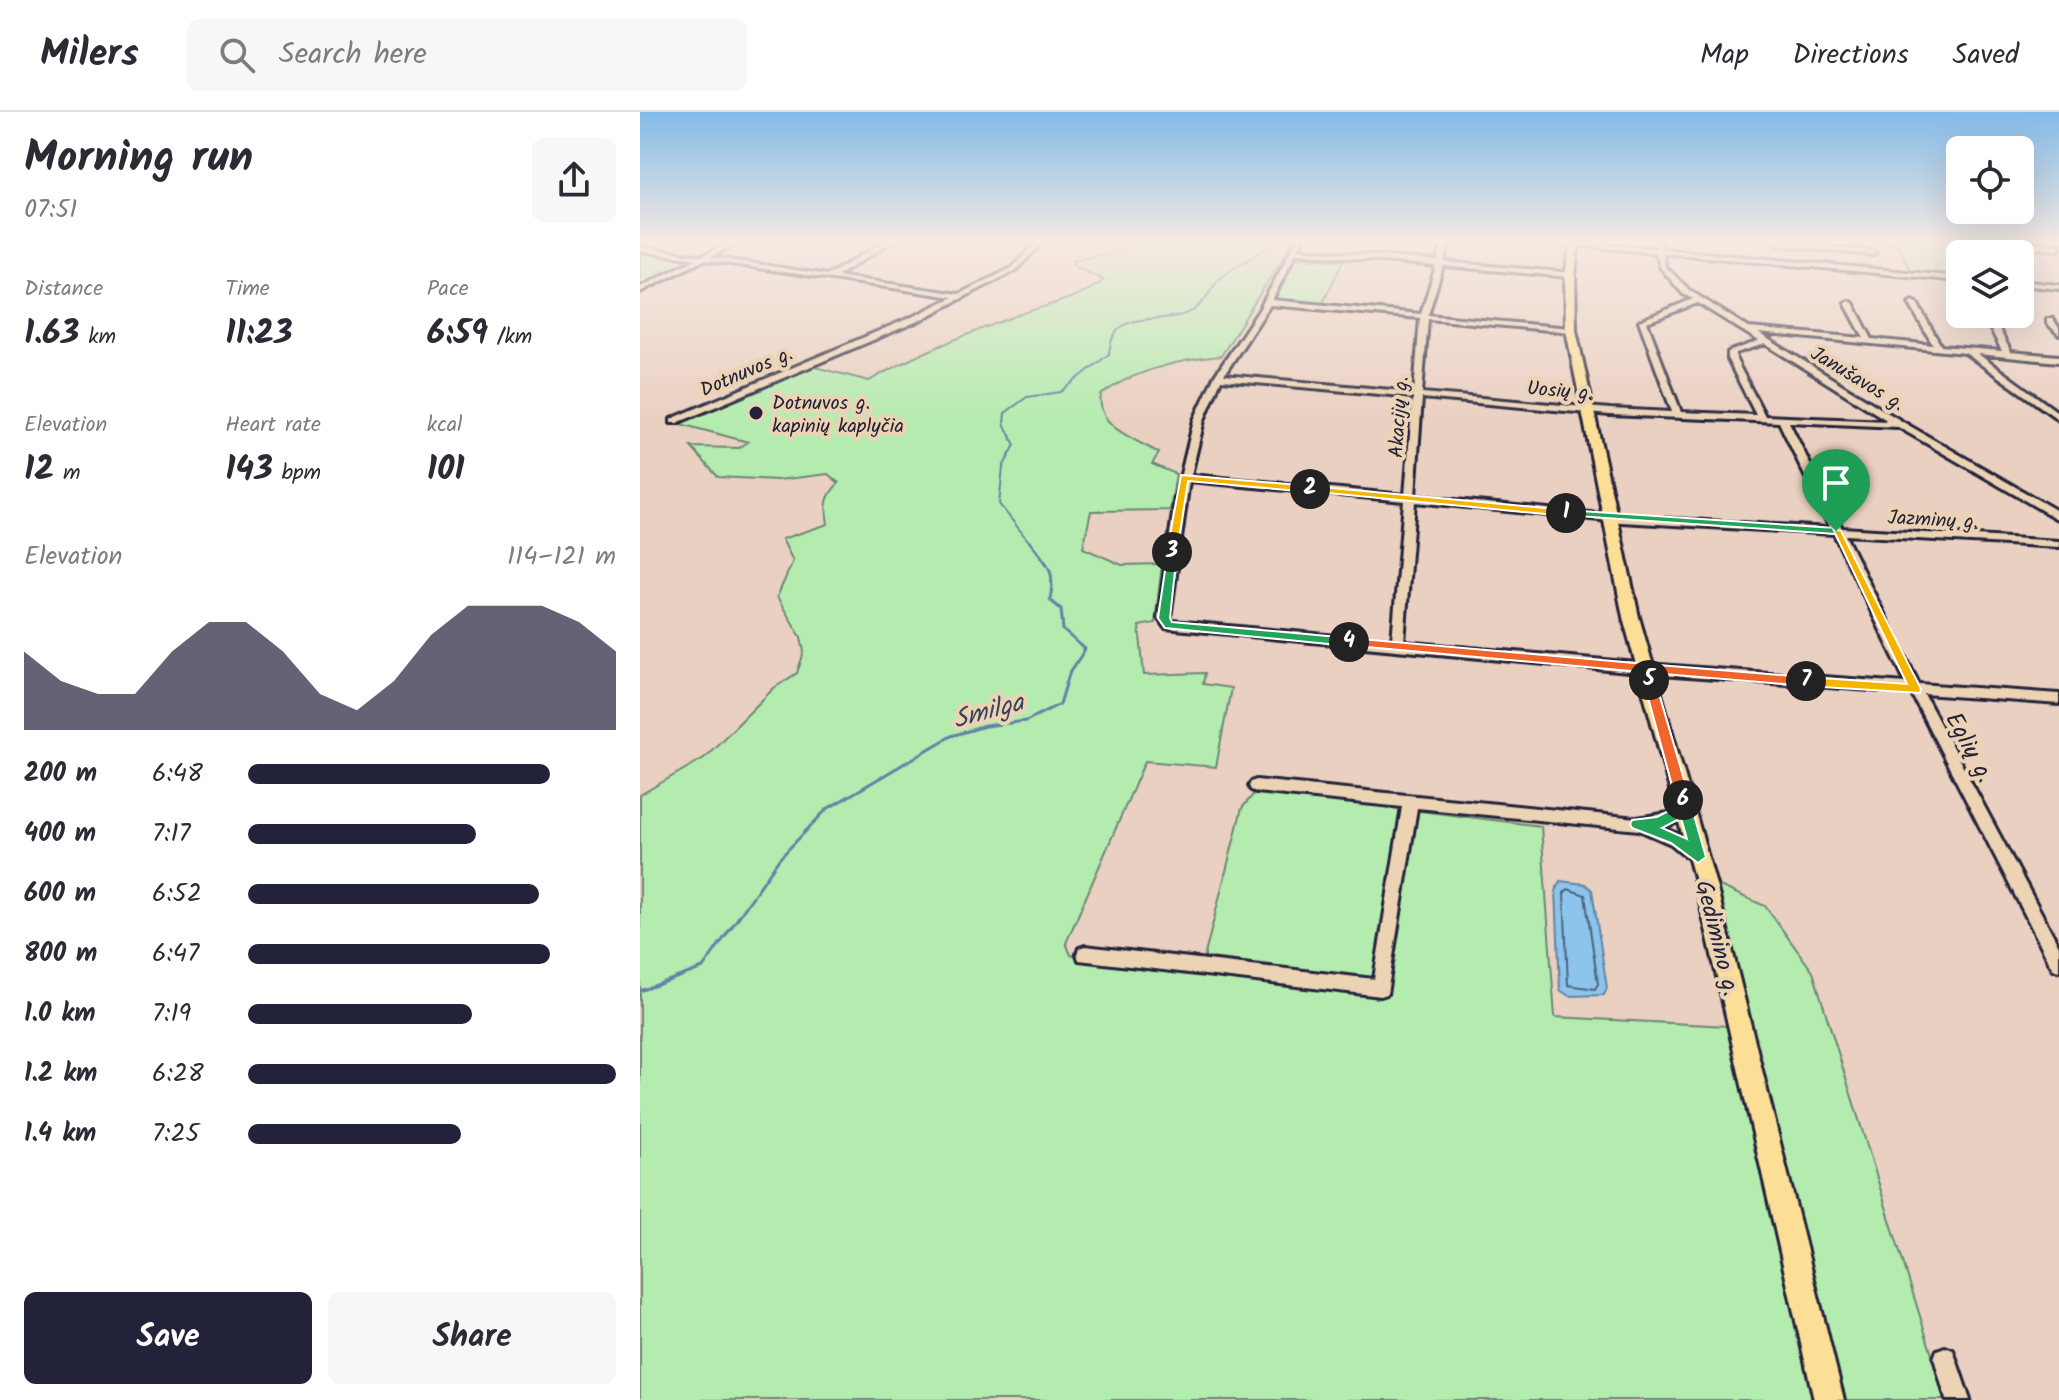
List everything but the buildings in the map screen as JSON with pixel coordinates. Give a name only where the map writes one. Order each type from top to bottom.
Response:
[{"type":"main road","name":"Gedimino g.","points":[[1570,301],[1571,330],[1631,617],[1686,809],[1829,1400]]},
{"type":"street","name":"Dotnuvos g.","points":[[674,421],[951,301]]},
{"type":"street","name":"Akacijų g.","points":[[1398,646],[1424,316],[1428,301]]},
{"type":"street","points":[[1677,414],[1643,321],[1695,301]]},
{"type":"street","name":"Janušavos g.","points":[[1700,301],[1900,424],[2059,516]]},
{"type":"street","points":[[1571,330],[1267,302],[1218,377],[1199,420],[1184,477],[1167,590],[1166,623],[1646,668],[2059,699]]},
{"type":"street","points":[[1849,303],[1869,341]]},
{"type":"street","points":[[1913,303],[1938,347]]},
{"type":"street","points":[[2050,321],[2059,333]]},
{"type":"street","points":[[1994,328],[2008,354]]},
{"type":"street","points":[[1745,330],[2059,359]]},
{"type":"street","points":[[1762,419],[1732,360],[1732,352],[1764,342]]},
{"type":"street","points":[[1966,350],[2059,417]]},
{"type":"street","name":"Uosių g.","points":[[1218,377],[1588,410],[1900,424]]},
{"type":"street","name":"Eglių g.","points":[[1783,420],[1915,689],[2059,963]]},
{"type":"street","name":"Jazminų g.","points":[[1184,477],[1610,518],[2059,544]]},
{"type":"street","points":[[1256,786],[1410,804],[1637,824],[1659,823],[1686,809]]},
{"type":"street","points":[[1085,954],[1381,988],[1410,804]]},
{"type":"street","points":[[1637,824],[1676,839],[1698,857]]},
{"type":"street","points":[[1945,1358],[1958,1400]]},
{"type":"green space","points":[[1062,301],[1255,301],[1221,356],[1190,360],[1142,373],[1101,395],[1104,416],[1111,424],[1159,453],[1152,464],[1176,474],[1170,510],[1091,511],[1083,548],[1122,565],[1162,564],[1155,623],[1139,626],[1144,675],[1205,673],[1203,684],[1231,688],[1216,767],[1145,761],[1066,943],[1071,955],[1201,970],[1242,808],[1256,791],[1541,826],[1555,1017],[1728,1026],[1814,1400],[640,1400],[640,795],[704,758],[774,688],[797,673],[804,652],[801,637],[777,597],[793,561],[782,539],[828,524],[827,502],[839,483],[828,474],[778,480],[718,477],[691,447],[739,448],[748,442],[677,423],[811,366],[869,381],[961,337]]},
{"type":"green space","points":[[1276,301],[1324,301],[1322,305]]},
{"type":"green space","points":[[1715,884],[1765,906],[1813,972],[1946,1400],[1829,1400]]},
{"type":"water","points":[[1560,881],[1585,884],[1592,890],[1607,988],[1604,995],[1569,996],[1560,990],[1556,889]]},
{"type":"waterway","name":"Smilga","points":[[1031,544],[999,504],[1003,467],[1015,445],[1004,424],[1005,413],[1027,397],[1061,392],[1109,354],[1113,338],[1129,323],[1182,315],[1194,310],[1203,301]]},
{"type":"waterway","name":"Smilga","points":[[640,991],[703,968],[779,859],[827,809],[951,736],[985,726],[1026,721],[1060,704],[1069,674],[1085,649],[1063,630],[1061,609],[1050,600],[1052,581],[1049,568],[1030,542]]},
{"type":"place","name":"Dotnuvos g. kapinių kaplyčia","points":[[756,413]]},
{"type":"route","points":[[1836,531],[1621,519],[1184,477],[1164,618],[1166,623],[1176,627],[1646,668],[1686,809],[1672,819],[1659,823],[1637,824],[1676,839],[1698,857],[1686,809],[1674,767],[1646,668],[1915,689],[1836,531]]}]
